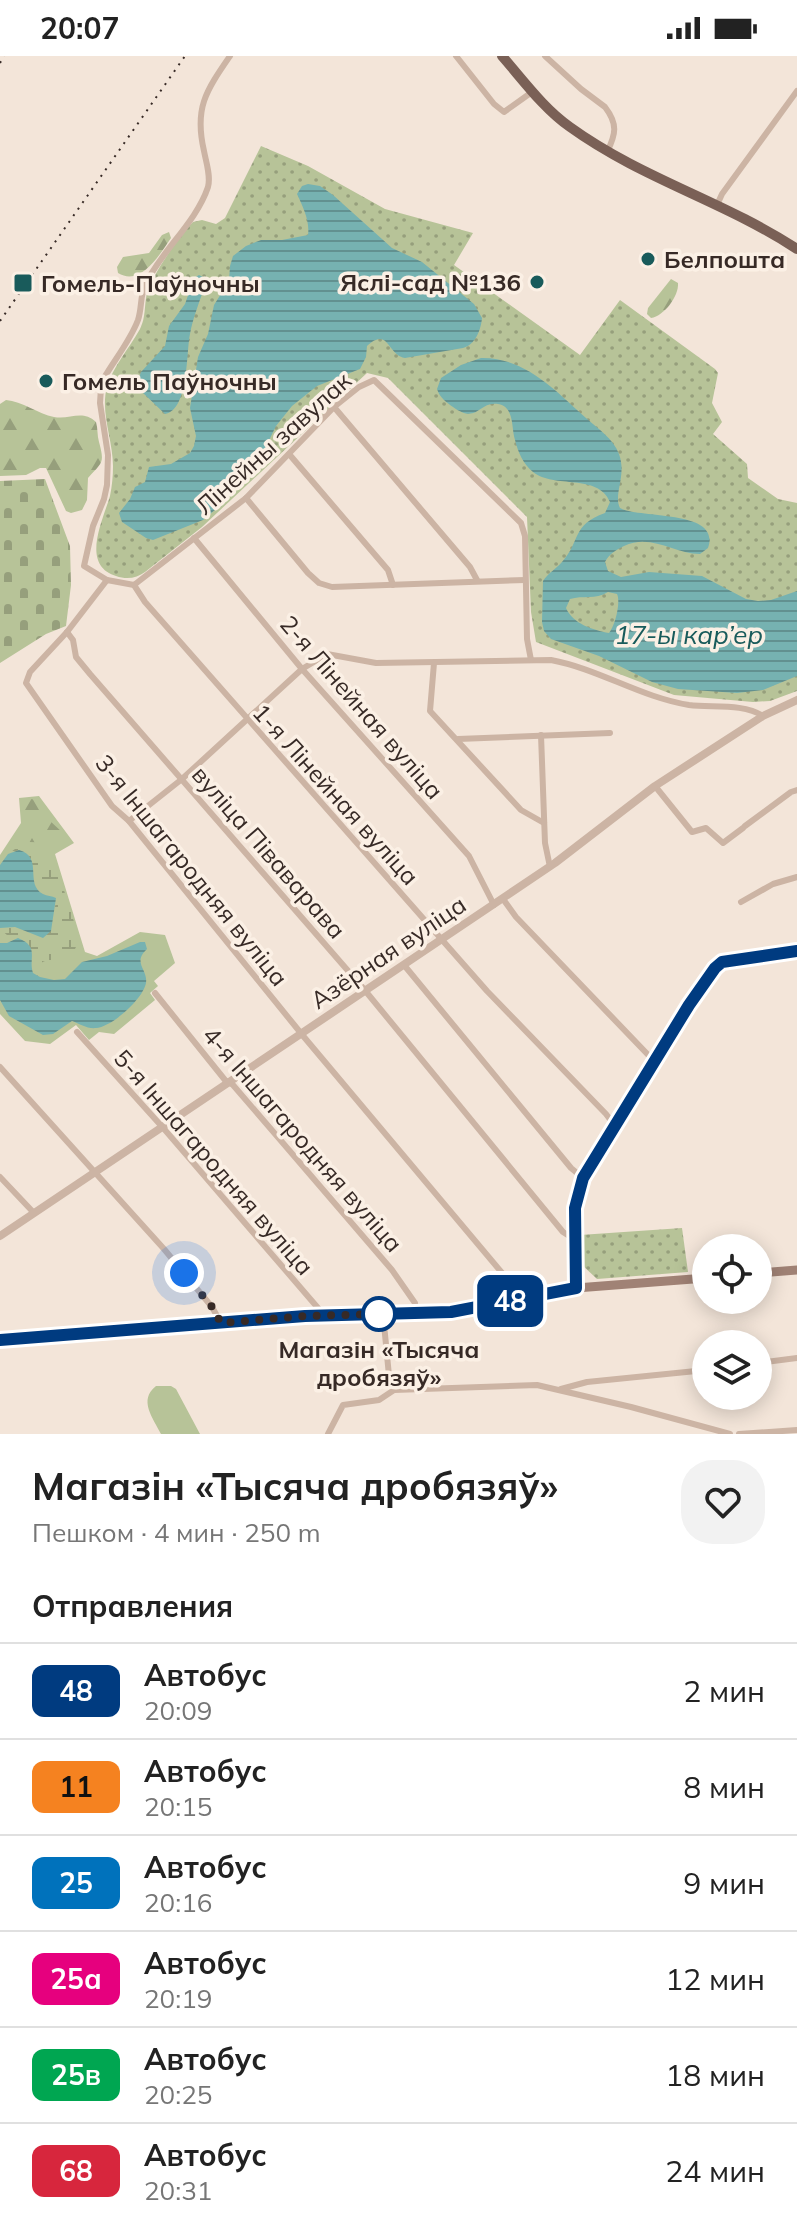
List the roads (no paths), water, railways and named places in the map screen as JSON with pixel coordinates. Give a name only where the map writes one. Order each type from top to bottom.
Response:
[{"type":"main road","points":[[502,56],[568,126],[607,152],[641,172],[717,205],[797,249]]},
{"type":"main road","points":[[772,1272],[797,1270]]},
{"type":"main road","points":[[0,1340],[324,1315],[451,1312],[576,1288],[692,1279]]},
{"type":"street","points":[[134,585],[107,580],[84,566],[107,485],[108,455],[100,403],[101,388],[138,319],[145,285],[209,185],[200,114],[215,78],[230,56]]},
{"type":"street","points":[[456,56],[504,112],[533,91]]},
{"type":"street","points":[[545,56],[609,112],[615,124],[615,135],[607,152]]},
{"type":"street","points":[[717,205],[797,91]]},
{"type":"street","name":"Лінейны завулак","points":[[134,585],[246,498],[334,407],[370,380],[374,380],[521,523],[525,536],[525,580]]},
{"type":"street","points":[[334,407],[470,567],[477,580]]},
{"type":"street","points":[[289,454],[388,570],[393,585]]},
{"type":"street","points":[[246,498],[308,573],[319,583],[332,587],[525,580],[527,639],[531,660]]},
{"type":"street","name":"2-я Лінейная вуліца","points":[[194,538],[302,669],[469,856],[494,905]]},
{"type":"street","points":[[67,632],[107,580]]},
{"type":"street","name":"1-я Лінейная вуліца","points":[[134,585],[145,602],[248,721],[487,991],[615,1126]]},
{"type":"street","name":"3-я Іншагародняя вуліца","points":[[67,632],[30,672],[26,683],[112,806],[129,821],[508,1280],[516,1300]]},
{"type":"street","name":"вуліца Піваварава","points":[[67,632],[73,640],[76,657],[90,674],[365,991],[563,1232],[574,1239]]},
{"type":"street","points":[[129,821],[182,779],[302,669],[327,654],[376,663],[551,660],[572,664],[665,699],[689,705],[751,710],[763,716]]},
{"type":"street","points":[[434,663],[430,711],[521,810],[544,823]]},
{"type":"street","name":"Азёрная вуліца","points":[[0,1236],[550,867],[655,786],[763,716],[797,700]]},
{"type":"street","points":[[458,739],[610,733]]},
{"type":"street","points":[[541,735],[545,843],[550,867]]},
{"type":"street","points":[[655,786],[692,832],[706,828],[723,843],[794,791],[797,801]]},
{"type":"street","points":[[741,902],[773,884],[797,877]]},
{"type":"street","points":[[503,899],[516,917],[654,1061]]},
{"type":"street","points":[[576,1288],[576,1201],[583,1178],[689,1005],[717,965],[729,960],[797,951]]},
{"type":"street","points":[[404,965],[571,1168],[583,1178]]},
{"type":"street","name":"4-я Іншагародняя вуліца","points":[[155,993],[392,1270],[415,1303],[416,1313]]},
{"type":"street","name":"5-я Іншагародняя вуліца","points":[[77,1032],[324,1315]]},
{"type":"street","points":[[0,1067],[174,1261],[212,1307],[221,1323]]},
{"type":"street","points":[[0,1177],[34,1213]]},
{"type":"street","points":[[384,1314],[390,1386],[394,1390]]},
{"type":"street","points":[[772,1361],[797,1358]]},
{"type":"street","points":[[558,1390],[587,1382],[692,1371]]},
{"type":"street","points":[[328,1434],[343,1405],[379,1400],[394,1390],[537,1385],[730,1434]]},
{"type":"street","points":[[739,1434],[797,1430]]},
{"type":"water","points":[[302,186],[320,186],[333,195],[392,248],[422,262],[474,304],[482,318],[479,332],[471,344],[463,348],[405,358],[384,340],[374,341],[367,346],[360,369],[317,386],[292,406],[276,426],[256,467],[216,509],[203,520],[153,540],[146,538],[122,522],[119,513],[135,487],[145,482],[149,467],[171,464],[190,453],[194,446],[196,436],[190,408],[198,357],[208,334],[214,305],[229,281],[233,256],[261,240],[308,235],[307,219],[297,194]]},
{"type":"water","points":[[199,275],[203,277],[205,285],[191,328],[185,380],[178,402],[173,410],[165,414],[141,391],[138,380],[141,372],[165,346],[169,326],[185,304],[194,278]]},
{"type":"water","name":"17-ы кар’ер","points":[[481,358],[497,359],[526,369],[563,397],[613,443],[622,470],[618,497],[620,508],[691,521],[703,527],[709,536],[708,548],[700,554],[644,542],[624,546],[613,552],[605,562],[608,571],[621,577],[649,572],[702,576],[746,599],[758,601],[797,591],[797,676],[763,690],[737,693],[678,689],[652,682],[599,656],[551,639],[544,631],[542,622],[543,581],[568,554],[581,528],[605,513],[610,502],[596,487],[552,480],[533,472],[519,453],[510,414],[503,406],[491,404],[468,414],[446,401],[437,389],[441,378],[461,365]],"holes":[[[608,592],[617,594],[617,614],[609,633],[578,622],[566,608],[570,599]]]},
{"type":"water","points":[[19,850],[31,858],[38,890],[56,898],[51,931],[43,938],[15,927],[0,928],[0,865],[8,854]]},
{"type":"water","points":[[18,938],[31,949],[33,973],[54,980],[65,979],[82,962],[145,942],[147,949],[141,958],[146,978],[144,989],[126,1011],[110,1023],[90,1028],[72,1021],[53,1034],[43,1035],[9,1016],[0,1000],[0,943]]},
{"type":"railway","points":[[0,63],[4,56]]},
{"type":"railway","points":[[0,321],[185,56]]},
{"type":"place","name":"Белпошта","points":[[648,259]]},
{"type":"place","name":"Яслі-сад №136","points":[[537,282]]},
{"type":"place","name":"Гомель-Паўночны","points":[[23,283]]},
{"type":"place","name":"Гомель Паўночны","points":[[46,381]]},
{"type":"place","name":"Магазін «Тысяча дробязяў»","points":[[379,1314]]}]
